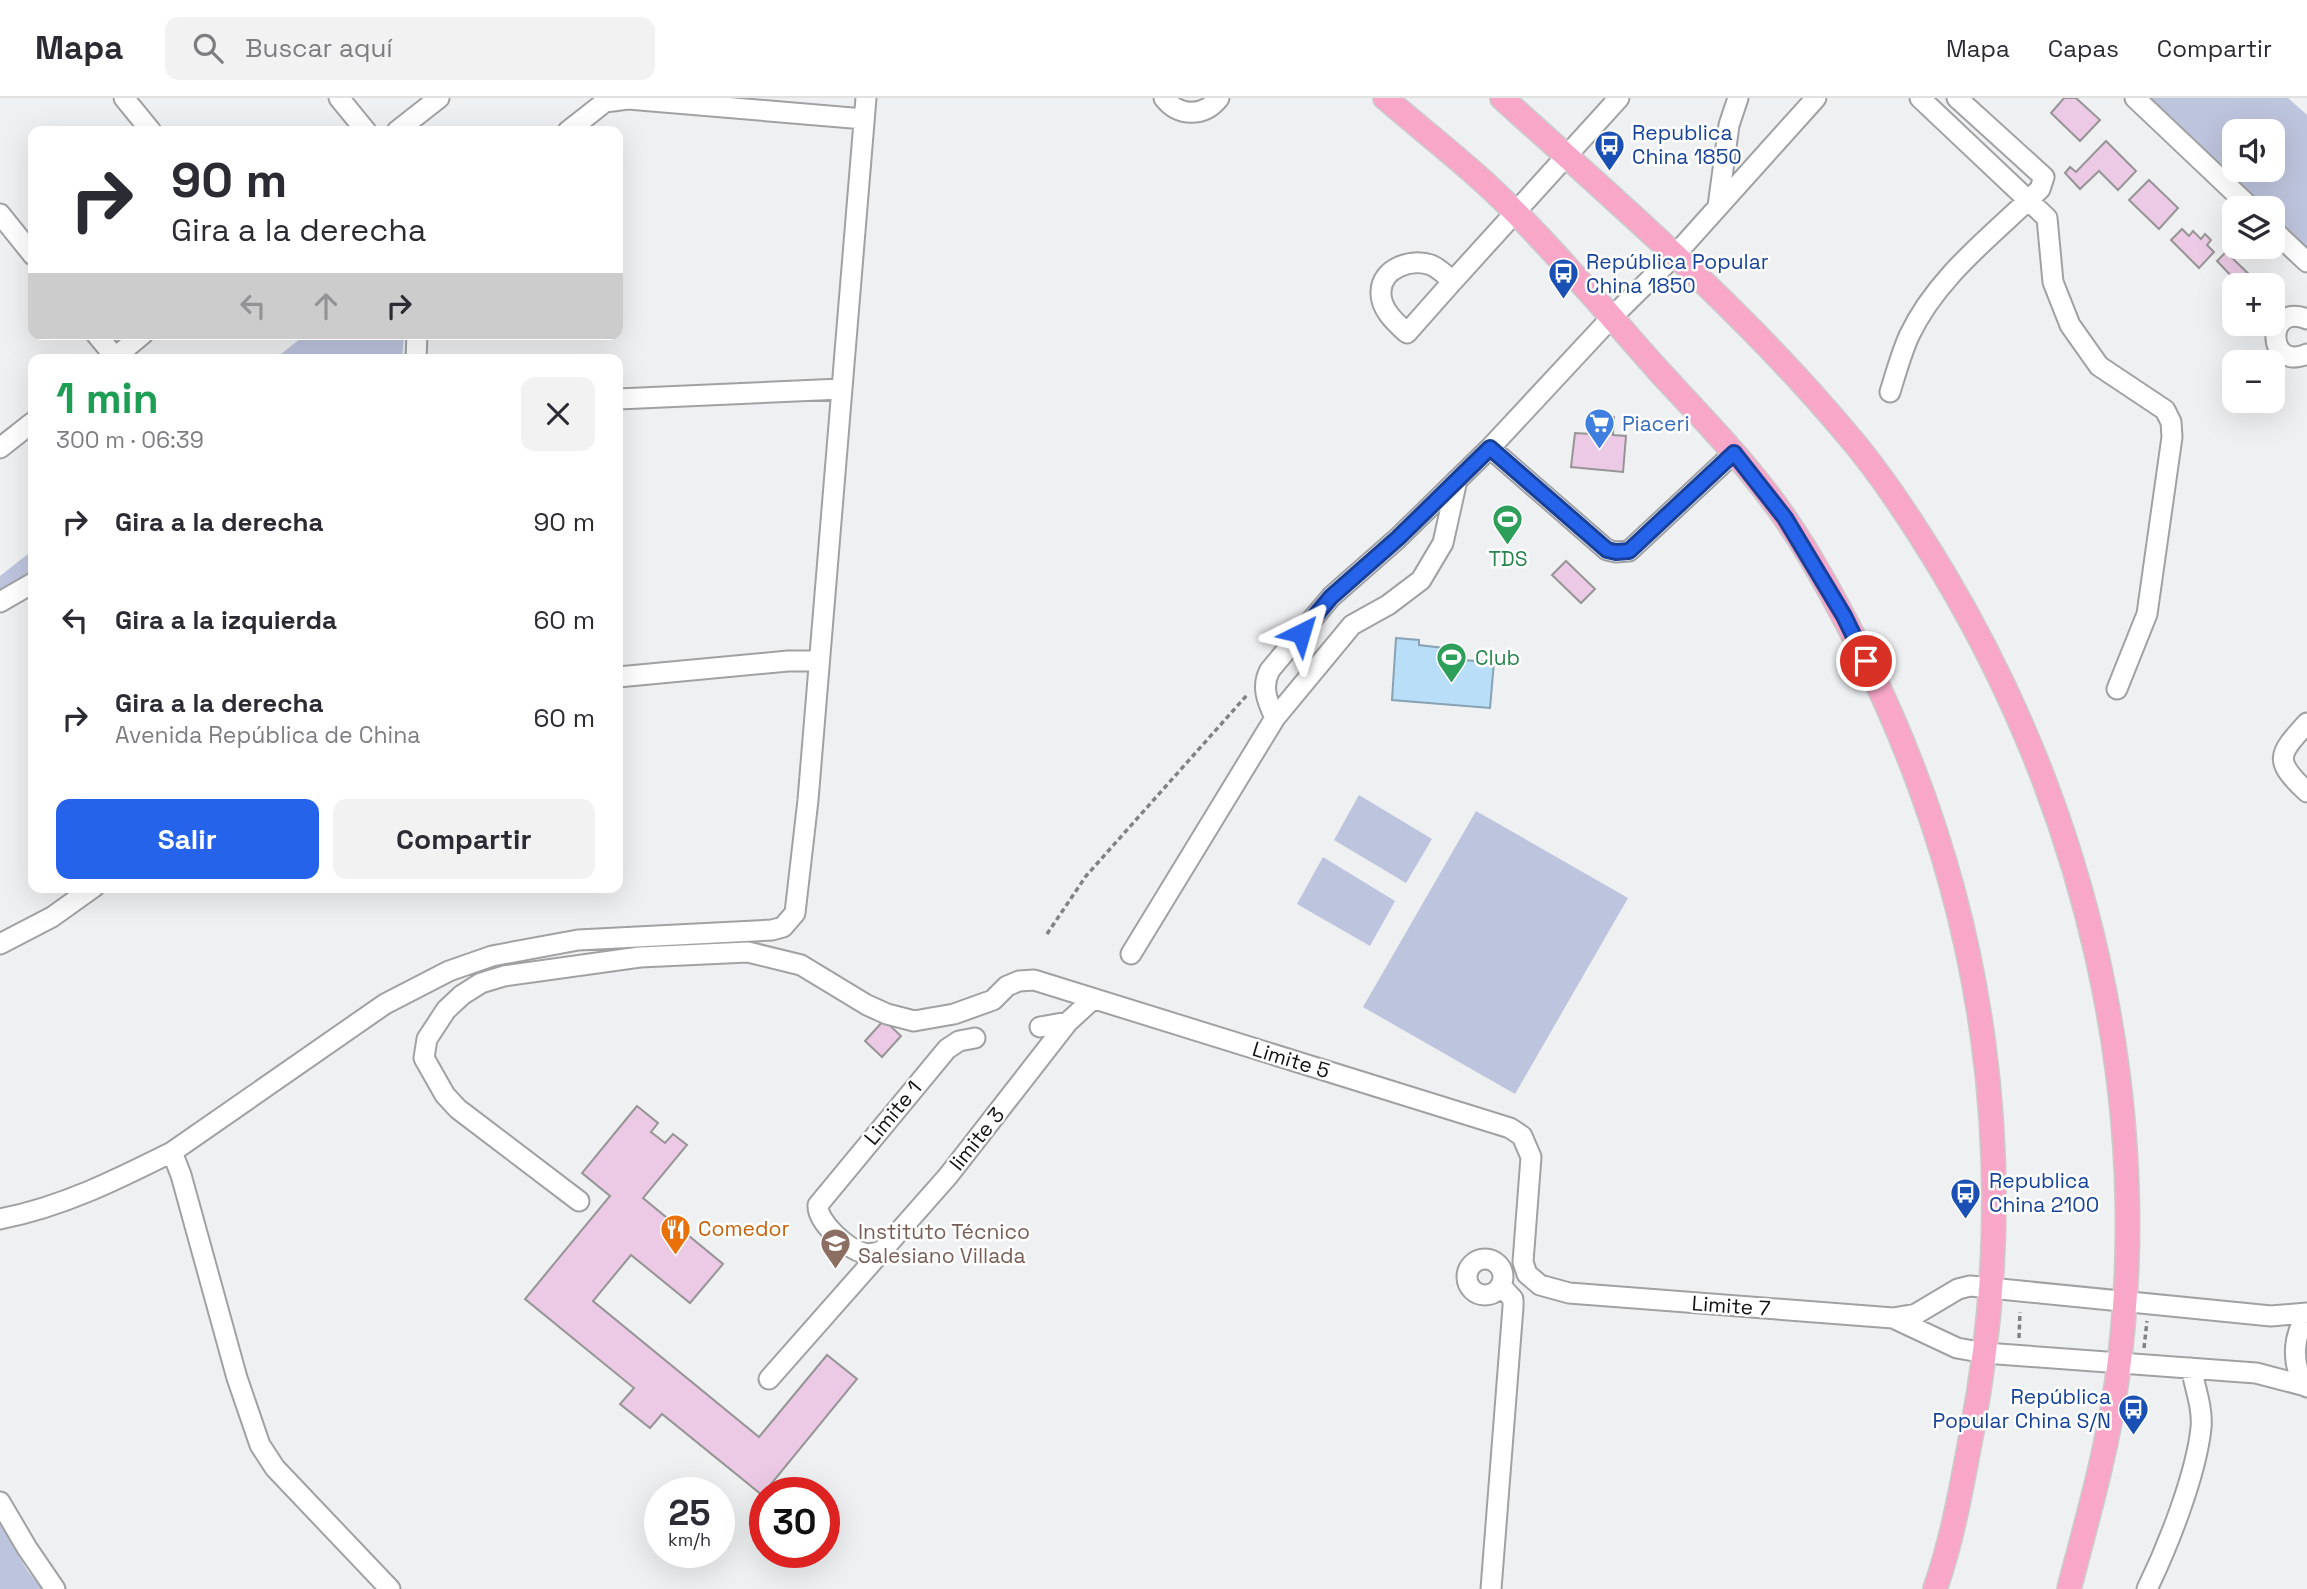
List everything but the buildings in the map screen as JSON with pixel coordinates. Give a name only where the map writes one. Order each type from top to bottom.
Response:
[{"type":"main road","points":[[1385,98],[1516,213],[1734,453],[1785,518],[1844,616],[1898,727],[1925,797],[1947,864],[1971,965],[1991,1095],[1995,1163],[1991,1290],[1985,1353],[1959,1500],[1935,1589]]},
{"type":"main road","points":[[1502,98],[1675,255],[1794,374],[1849,435],[1915,526],[1966,612],[1989,653],[2033,748],[2074,865],[2093,932],[2105,991],[2122,1113],[2125,1160],[2127,1235],[2119,1364],[2097,1485],[2069,1589]]},
{"type":"street","points":[[124,98],[147,126]]},
{"type":"street","points":[[339,98],[362,126]]},
{"type":"street","points":[[403,126],[439,98]]},
{"type":"street","points":[[0,1219],[53,1206],[83,1195],[172,1152],[385,1004],[449,971],[492,956],[578,940],[772,930],[783,926],[795,913],[798,903],[866,98]]},
{"type":"street","points":[[1164,98],[1177,110],[1188,113],[1209,108],[1219,98]]},
{"type":"street","points":[[1453,281],[1619,98]]},
{"type":"street","points":[[1718,206],[1729,125],[1738,98]]},
{"type":"street","points":[[1791,124],[1795,98]]},
{"type":"street","points":[[1275,718],[1269,706],[1264,680],[1331,597],[1398,538],[1490,448],[1611,318],[1675,255],[1816,98]]},
{"type":"street","points":[[1920,98],[2047,218],[2053,282],[2075,333],[2099,366],[2158,404],[2171,422],[2172,437],[2147,614],[2117,689]]},
{"type":"street","points":[[1891,392],[1909,335],[1925,309],[1959,267],[2040,189],[2044,177],[1957,98]]},
{"type":"street","points":[[2135,98],[2238,196]]},
{"type":"street","points":[[574,126],[605,102],[628,99],[864,119]]},
{"type":"street","points":[[0,214],[28,249]]},
{"type":"street","points":[[2285,241],[2307,262]]},
{"type":"street","points":[[2307,319],[2294,316],[2287,318],[2281,322],[2275,335],[2278,348],[2283,353],[2296,358],[2307,354]]},
{"type":"street","points":[[119,354],[136,340]]},
{"type":"street","points":[[623,399],[841,389]]},
{"type":"street","points":[[0,448],[28,426]]},
{"type":"street","points":[[1490,448],[1607,550],[1616,552],[1629,551],[1734,453]]},
{"type":"street","points":[[1131,954],[1275,718],[1352,625],[1388,605],[1421,580],[1443,543],[1457,480]]},
{"type":"street","points":[[0,602],[28,586]]},
{"type":"street","points":[[623,677],[818,661]]},
{"type":"street","points":[[2307,723],[2287,745],[2283,760],[2291,777],[2307,792]]},
{"type":"street","points":[[0,944],[52,916],[85,893]]},
{"type":"street","name":"Limite 5","points":[[579,1201],[458,1110],[445,1096],[424,1058],[427,1039],[446,1010],[462,995],[481,983],[535,971],[640,957],[748,952],[801,965],[867,1005],[914,1021],[954,1014],[993,1000],[1007,986],[1034,980],[1510,1128],[1522,1136],[1528,1148],[1531,1169],[1523,1251]]},
{"type":"street","name":"limite 3","points":[[769,1379],[948,1176],[1068,1022],[1093,999]]},
{"type":"street","points":[[1040,1027],[1068,1022]]},
{"type":"street","name":"Limite 1","points":[[881,1251],[873,1254],[862,1253],[829,1229],[819,1218],[817,1211],[820,1200],[947,1049],[959,1041],[975,1038]]},
{"type":"street","points":[[172,1152],[181,1175],[237,1378],[260,1445],[275,1468],[390,1589]]},
{"type":"street","name":"Limite 7","points":[[1523,1251],[1527,1274],[1540,1285],[1569,1293],[1893,1318]]},
{"type":"street","points":[[1491,1589],[1513,1307],[1513,1299],[1501,1286]]},
{"type":"street","points":[[1893,1318],[1916,1314],[1958,1289],[1970,1286],[2272,1316],[2307,1315]]},
{"type":"street","points":[[2306,1387],[2299,1374],[2295,1352],[2301,1325],[2307,1315]]},
{"type":"street","points":[[1893,1318],[1957,1348],[1985,1353],[2256,1373],[2306,1387]]},
{"type":"street","points":[[2147,1589],[2175,1521],[2202,1426],[2191,1368]]},
{"type":"street","points":[[0,1502],[55,1589]]},
{"type":"path","points":[[1047,934],[1086,876],[1237,704],[1264,680]]},
{"type":"path","points":[[2143,1357],[2147,1316]]},
{"type":"shaded area","points":[[2146,98],[2288,98],[2307,115],[2307,249],[2285,229],[2285,196],[2250,196],[2235,182],[2285,182],[2285,119],[2222,119],[2222,169]]},
{"type":"shaded area","points":[[299,340],[404,340],[402,354],[281,354]]},
{"type":"shaded area","points":[[28,554],[28,576],[0,593],[0,576]]},
{"type":"shaded area","points":[[1396,638],[1419,640],[1419,645],[1444,648],[1444,659],[1494,662],[1490,708],[1392,700]]},
{"type":"shaded area","points":[[1359,795],[1432,839],[1406,883],[1334,840]]},
{"type":"shaded area","points":[[1476,811],[1628,898],[1515,1094],[1363,1007]]},
{"type":"shaded area","points":[[1323,857],[1395,901],[1370,946],[1297,904]]},
{"type":"shaded area","points":[[0,1524],[27,1570],[42,1589],[0,1589]]},
{"type":"place","name":"Republica China 1850","points":[[1609,172]]},
{"type":"place","name":"República Popular China 1850","points":[[1563,301]]},
{"type":"place","name":"Piaceri","points":[[1599,451]]},
{"type":"place","name":"TDS","points":[[1508,546]]},
{"type":"place","name":"Club","points":[[1452,685]]},
{"type":"place","name":"Republica China 2100","points":[[1966,1220]]},
{"type":"place","name":"Comedor","points":[[675,1256]]},
{"type":"place","name":"Instituto Técnico Salesiano Villada","points":[[835,1271]]},
{"type":"place","name":"República Popular China S/N","points":[[2134,1436]]},
{"type":"route","points":[[1301,633],[1331,597],[1398,538],[1490,448],[1607,550],[1616,552],[1629,551],[1734,453],[1785,518],[1844,616],[1866,661]]}]
